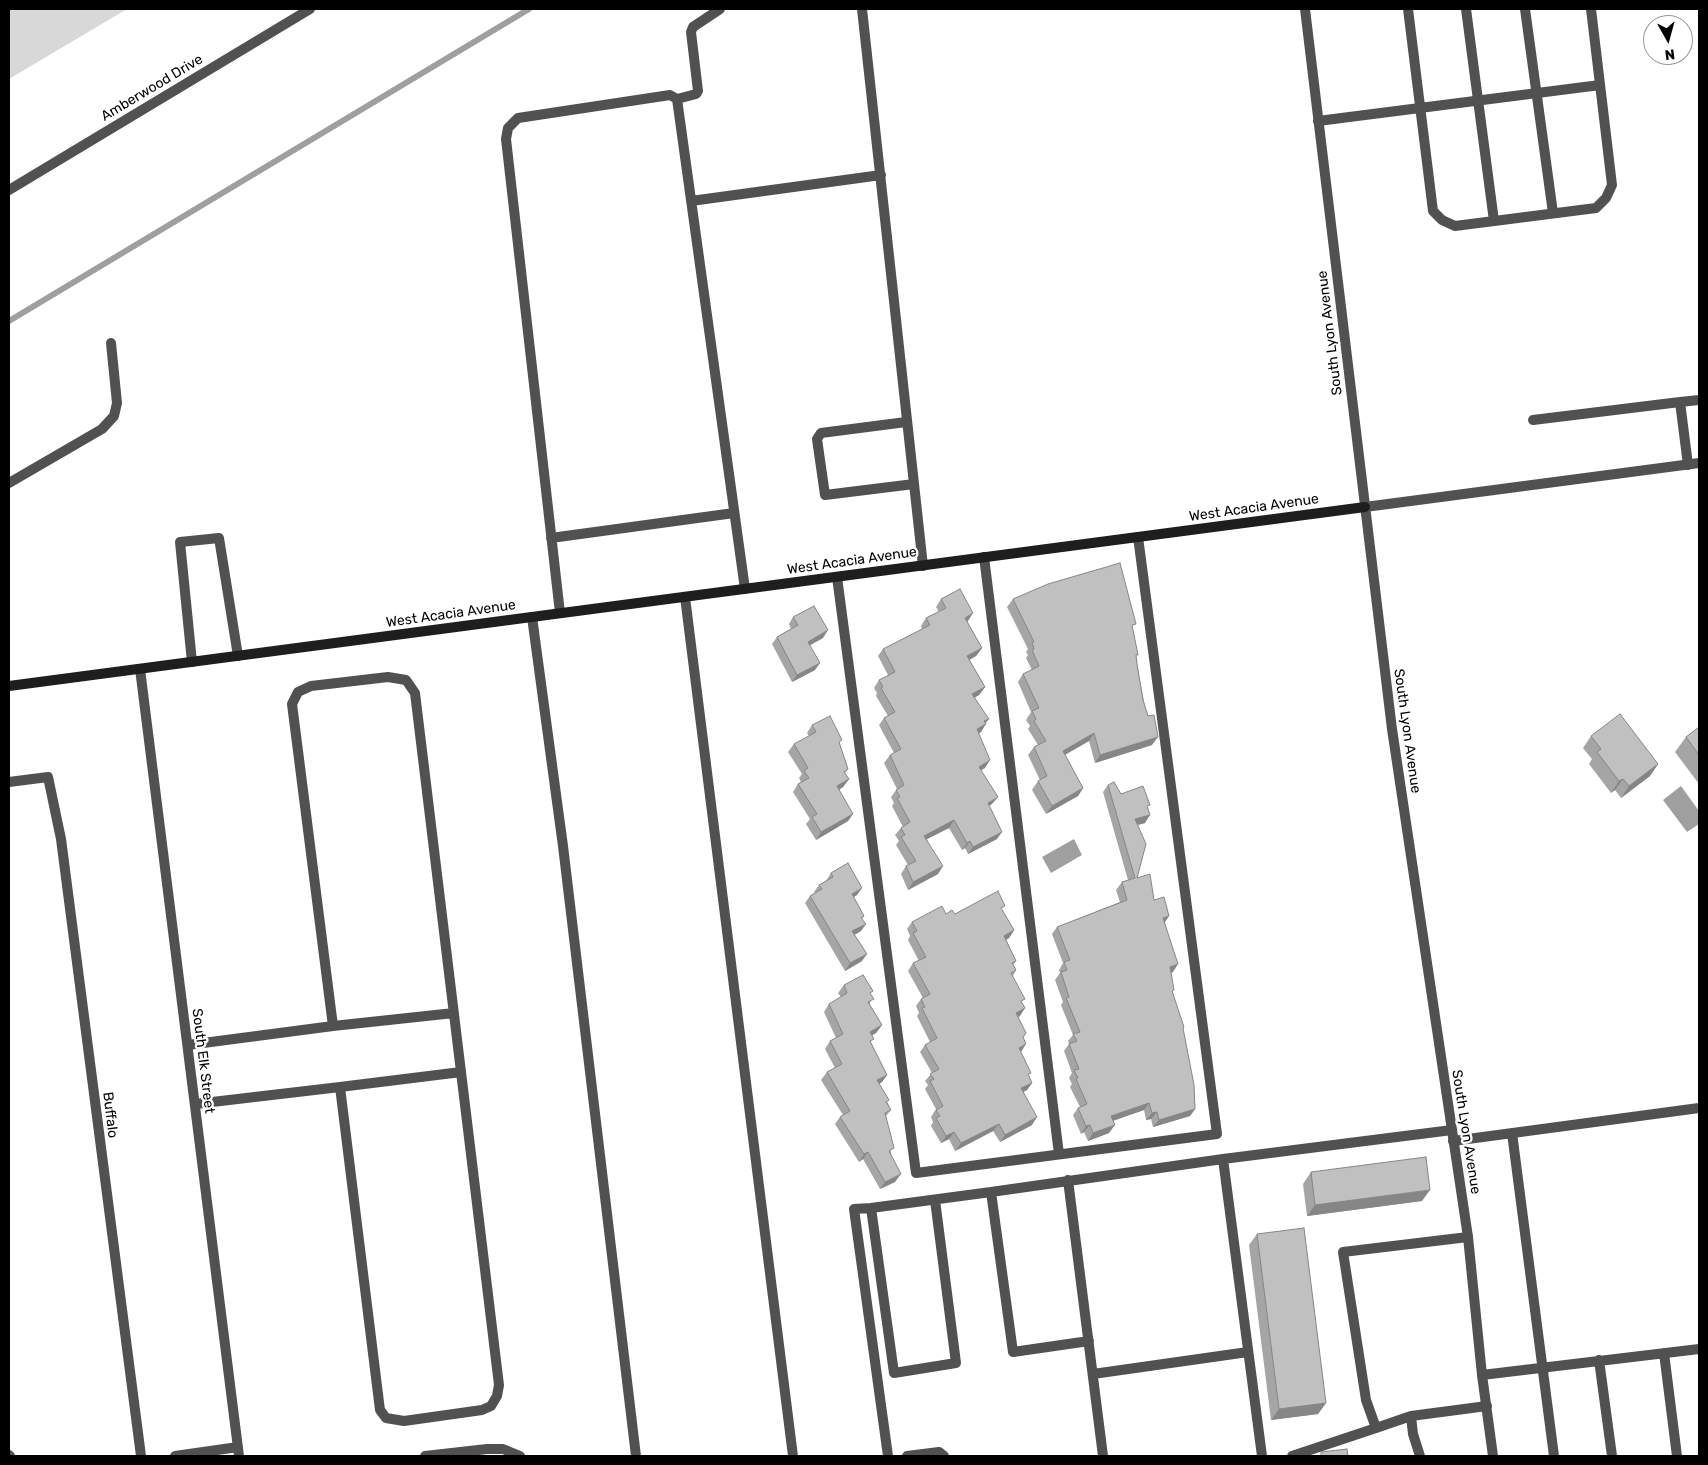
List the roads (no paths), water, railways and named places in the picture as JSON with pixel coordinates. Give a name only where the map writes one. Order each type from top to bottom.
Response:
[{"type":"street","name":"Amberwood Drive","points":[[9,190],[310,9]]},
{"type":"street","points":[[560,613],[506,139],[508,128],[518,118],[670,95],[677,99],[696,94],[698,91],[691,32],[693,27],[720,9]]},
{"type":"street","points":[[862,9],[923,566]]},
{"type":"street","name":"South Lyon Avenue","points":[[1305,9],[1392,729],[1468,1237],[1482,1375],[1494,1456]]},
{"type":"street","points":[[1408,9],[1433,211],[1442,220],[1455,226],[1596,208],[1606,198],[1612,185],[1591,9]]},
{"type":"street","points":[[1466,9],[1494,221]]},
{"type":"street","points":[[1525,9],[1553,213]]},
{"type":"street","points":[[1318,121],[1600,85]]},
{"type":"street","points":[[677,99],[745,589]]},
{"type":"street","points":[[691,201],[881,175]]},
{"type":"street","points":[[9,483],[102,429],[114,416],[117,403],[111,343]]},
{"type":"street","points":[[1533,420],[1699,400]]},
{"type":"street","points":[[1680,402],[1688,465]]},
{"type":"street","points":[[906,422],[821,433],[817,439],[825,495],[914,484]]},
{"type":"street","name":"West Acacia Avenue","points":[[9,686],[1699,463]]},
{"type":"street","points":[[551,538],[734,513]]},
{"type":"street","points":[[837,577],[916,1173],[1217,1134],[1138,537]]},
{"type":"street","points":[[192,662],[180,542],[219,538],[238,656]]},
{"type":"street","points":[[984,557],[1059,1154]]},
{"type":"street","points":[[685,597],[793,1456]]},
{"type":"street","points":[[532,617],[563,846],[636,1456]]},
{"type":"street","name":"South Elk Street","points":[[140,669],[239,1452]]},
{"type":"street","points":[[333,1026],[292,704],[298,692],[311,686],[388,677],[406,680],[415,693],[498,1390],[494,1402],[487,1409],[404,1421],[386,1418],[378,1404],[340,1087]]},
{"type":"street","name":"Buffalo","points":[[9,782],[48,778],[60,840],[141,1456]]},
{"type":"street","points":[[188,1045],[333,1026],[454,1013]]},
{"type":"street","points":[[195,1104],[461,1072]]},
{"type":"street","points":[[1453,1141],[1699,1108]]},
{"type":"street","points":[[888,1456],[854,1210],[1223,1159],[1452,1130]]},
{"type":"street","points":[[1512,1133],[1554,1456]]},
{"type":"street","points":[[1223,1159],[1262,1456]]},
{"type":"street","points":[[1068,1180],[1104,1456]]},
{"type":"street","points":[[991,1192],[1013,1352],[1089,1341]]},
{"type":"street","points":[[871,1208],[894,1373],[956,1363],[935,1200]]},
{"type":"street","points":[[1376,1428],[1366,1400],[1344,1252],[1468,1237]]},
{"type":"street","points":[[1482,1375],[1699,1349]]},
{"type":"street","points":[[1093,1374],[1248,1352]]},
{"type":"street","points":[[1664,1353],[1677,1456]]},
{"type":"street","points":[[1600,1360],[1612,1456]]},
{"type":"street","points":[[1292,1456],[1411,1416],[1488,1406]]},
{"type":"street","points":[[1411,1416],[1413,1434],[1420,1456]]},
{"type":"street","points":[[425,1456],[487,1449],[503,1449],[520,1456]]},
{"type":"street","points":[[175,1456],[239,1452]]},
{"type":"street","points":[[907,1456],[939,1452],[944,1456]]},
{"type":"waterway","points":[[9,321],[529,9]]}]
